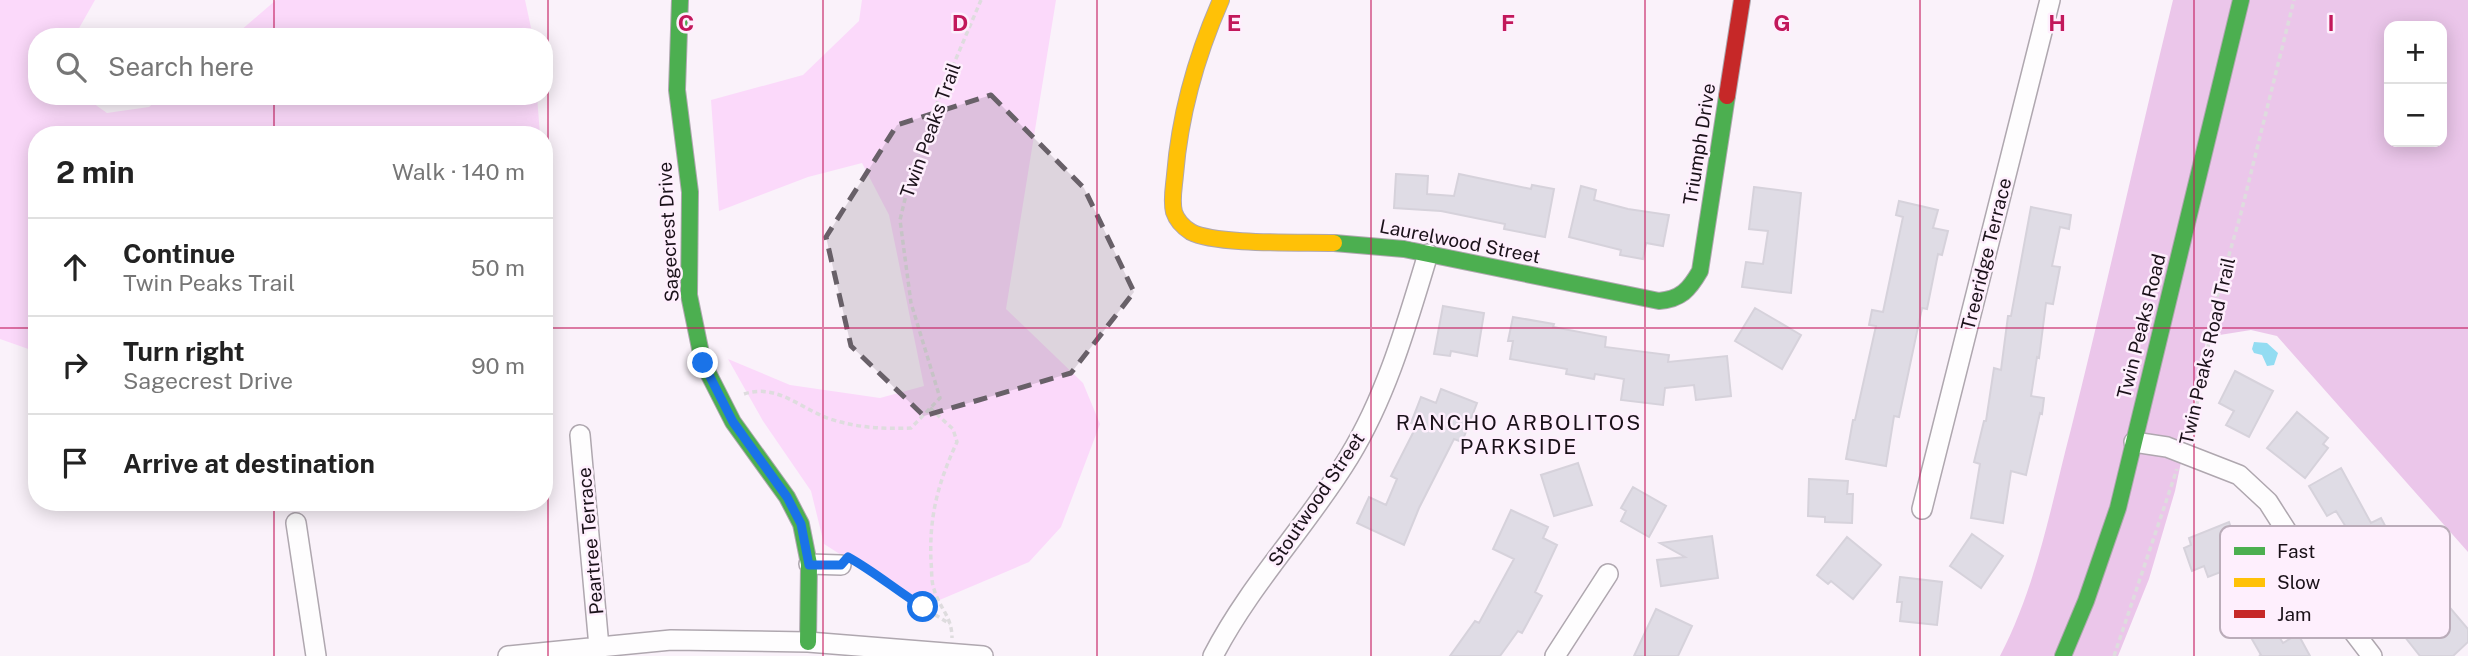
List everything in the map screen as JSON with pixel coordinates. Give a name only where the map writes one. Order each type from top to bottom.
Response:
[{"type":"street","name":"Sagecrest Drive","points":[[680,0],[677,90],[690,192],[689,295],[703,363],[733,422],[787,497],[801,524],[809,565],[808,642]]},
{"type":"street","name":"Laurelwood Street","points":[[1221,0],[1202,41],[1180,125],[1173,204],[1182,226],[1194,234],[1209,238],[1358,244],[1428,254],[1659,301],[1671,300],[1688,292]]},
{"type":"street","name":"Triumph Drive","points":[[1688,292],[1700,271],[1742,0]]},
{"type":"street","name":"Treeridge Terrace","points":[[1922,509],[2050,0]]},
{"type":"street","name":"Twin Peaks Road","points":[[2063,656],[2086,601],[2118,508],[2241,0]]},
{"type":"street","name":"Stoutwood Street","points":[[1213,656],[1230,624],[1349,457],[1383,390],[1428,254]]},
{"type":"street","name":"Peartree Terrace","points":[[580,435],[599,647]]},
{"type":"street","points":[[2134,442],[2167,447],[2239,475],[2268,502],[2283,526]]},
{"type":"street","points":[[296,523],[316,656]]},
{"type":"street","points":[[809,565],[841,565]]},
{"type":"street","points":[[1555,656],[1608,574]]},
{"type":"street","points":[[2358,638],[2372,656]]},
{"type":"street","points":[[508,656],[671,640],[808,642],[983,656]]},
{"type":"path","name":"Twin Peaks Trail","points":[[930,408],[940,398],[911,303],[900,220],[910,178],[938,101],[981,0]]},
{"type":"path","name":"Twin Peaks Road Trail","points":[[2114,656],[2203,383],[2213,311],[2241,213],[2294,0]]},
{"type":"path","points":[[723,401],[757,390],[791,398],[829,418],[871,429],[911,428],[930,408],[953,429],[957,442],[942,474],[936,495],[931,518],[930,544],[933,589],[952,625],[848,557],[841,565]]},
{"type":"highlighted area","points":[[991,95],[1084,188],[1134,292],[1071,373],[924,416],[851,346],[826,237],[897,125]]},
{"type":"shaded area","points":[[0,0],[95,0],[79,28],[28,28],[28,105],[96,105],[107,113],[151,105],[538,105],[539,126],[28,126],[28,349],[0,339]]},
{"type":"shaded area","points":[[276,0],[525,0],[531,28],[243,28]]},
{"type":"shaded area","points":[[862,0],[1056,0],[1006,309],[1083,383],[1100,424],[1061,527],[1029,562],[923,607],[824,544],[811,491],[763,421],[728,359],[790,385],[880,398],[924,386],[889,215],[862,163],[808,177],[719,211],[711,100],[803,75],[859,21]]},
{"type":"shaded area","points":[[2173,0],[2468,0],[2468,552],[2450,532],[2450,526],[2445,526],[2277,336],[2251,330],[2207,337],[2175,491],[2149,579],[2118,656],[2000,656],[2024,601],[2042,544]]},
{"type":"water","points":[[2254,342],[2267,343],[2278,353],[2274,365],[2267,366],[2262,355],[2254,353]]},
{"type":"building","points":[[1396,174],[1428,176],[1427,194],[1454,196],[1459,174],[1531,189],[1532,185],[1554,189],[1545,237],[1504,229],[1505,224],[1441,211],[1394,208]]},
{"type":"building","points":[[1581,186],[1596,190],[1594,200],[1628,209],[1669,215],[1663,246],[1646,243],[1643,259],[1620,255],[1621,250],[1569,237]]},
{"type":"building","points":[[1754,187],[1801,193],[1791,293],[1742,287],[1746,262],[1763,264],[1768,231],[1749,229]]},
{"type":"building","points":[[1899,201],[1938,210],[1933,228],[1948,231],[1942,255],[1938,254],[1927,309],[1922,308],[1899,417],[1894,416],[1886,466],[1846,459],[1876,326],[1869,325],[1872,310],[1883,312],[1903,217],[1896,215]]},
{"type":"building","points":[[2031,207],[2071,215],[2069,229],[2060,227],[2052,266],[2060,267],[2053,304],[2046,303],[2031,396],[2044,398],[2042,414],[2040,413],[2026,475],[2011,471],[2003,523],[1971,518],[1980,464],[1974,462],[1986,421],[1994,368],[2001,370],[2008,316],[2011,316]]},
{"type":"building","points":[[1443,306],[1484,313],[1477,356],[1451,351],[1450,356],[1434,354]]},
{"type":"building","points":[[1755,308],[1801,335],[1782,369],[1735,341]]},
{"type":"building","points":[[1513,317],[1606,337],[1605,347],[1669,355],[1668,362],[1727,356],[1731,396],[1696,400],[1694,385],[1665,388],[1663,405],[1621,400],[1624,379],[1595,374],[1594,379],[1566,374],[1567,369],[1510,359],[1513,341],[1508,341]]},
{"type":"building","points":[[2235,371],[2273,391],[2249,437],[2226,425],[2234,411],[2219,403]]},
{"type":"building","points":[[1441,389],[1477,403],[1462,442],[1454,439],[1419,508],[1404,545],[1357,523],[1369,497],[1386,505],[1397,479],[1391,476],[1417,425],[1411,423],[1421,397],[1436,403]]},
{"type":"building","points":[[2297,412],[2328,438],[2323,444],[2328,448],[2305,478],[2267,448]]},
{"type":"building","points":[[1578,463],[1592,505],[1554,516],[1541,475]]},
{"type":"building","points":[[2341,468],[2371,523],[2381,518],[2385,526],[2345,526],[2336,511],[2327,516],[2309,486]]},
{"type":"building","points":[[1809,479],[1848,481],[1847,494],[1853,494],[1852,523],[1825,522],[1825,517],[1808,516]]},
{"type":"building","points":[[1633,487],[1666,506],[1649,537],[1621,521],[1626,511],[1621,508]]},
{"type":"building","points":[[1511,510],[1548,527],[1543,538],[1557,545],[1535,592],[1542,596],[1522,633],[1518,631],[1500,656],[1450,656],[1475,621],[1479,623],[1514,559],[1493,549]]},
{"type":"building","points":[[2229,522],[2230,526],[2220,526],[2220,572],[2208,577],[2204,566],[2192,571],[2184,548],[2191,545],[2189,538]]},
{"type":"building","points":[[1972,534],[2003,556],[1981,588],[1950,566]]},
{"type":"building","points":[[1712,536],[1718,578],[1661,586],[1657,560],[1685,557],[1660,543]]},
{"type":"building","points":[[1847,537],[1881,565],[1853,599],[1831,581],[1828,584],[1817,575]]},
{"type":"building","points":[[1900,577],[1942,582],[1937,625],[1900,621],[1902,602],[1897,602]]},
{"type":"building","points":[[2450,608],[2468,629],[2468,642],[2453,656],[2420,656],[2406,638],[2450,638]]},
{"type":"building","points":[[1656,609],[1692,626],[1678,656],[1634,656]]},
{"type":"building","points":[[2251,638],[2280,638],[2283,643],[2291,638],[2300,638],[2310,656],[2259,656],[2261,655]]},
{"type":"traffic: fast","points":[[680,0],[677,90],[690,192],[689,295],[703,363],[733,422],[787,497],[801,524],[809,564],[808,642]]},
{"type":"traffic: fast","points":[[2063,656],[2086,601],[2118,508],[2241,0]]},
{"type":"traffic: fast","points":[[1334,243],[1404,249],[1659,301],[1679,296],[1700,271],[1727,96]]},
{"type":"traffic: slow","points":[[1221,0],[1204,43],[1185,107],[1173,194],[1175,215],[1191,232],[1219,239],[1334,243]]},
{"type":"traffic: jam","points":[[1727,96],[1742,0]]},
{"type":"district","name":"RANCHO ARBOLITOS PARKSIDE","points":[[1519,434]]},
{"type":"route","points":[[703,363],[733,422],[787,497],[801,524],[809,565],[841,565],[848,557],[885,579],[923,607]]}]
